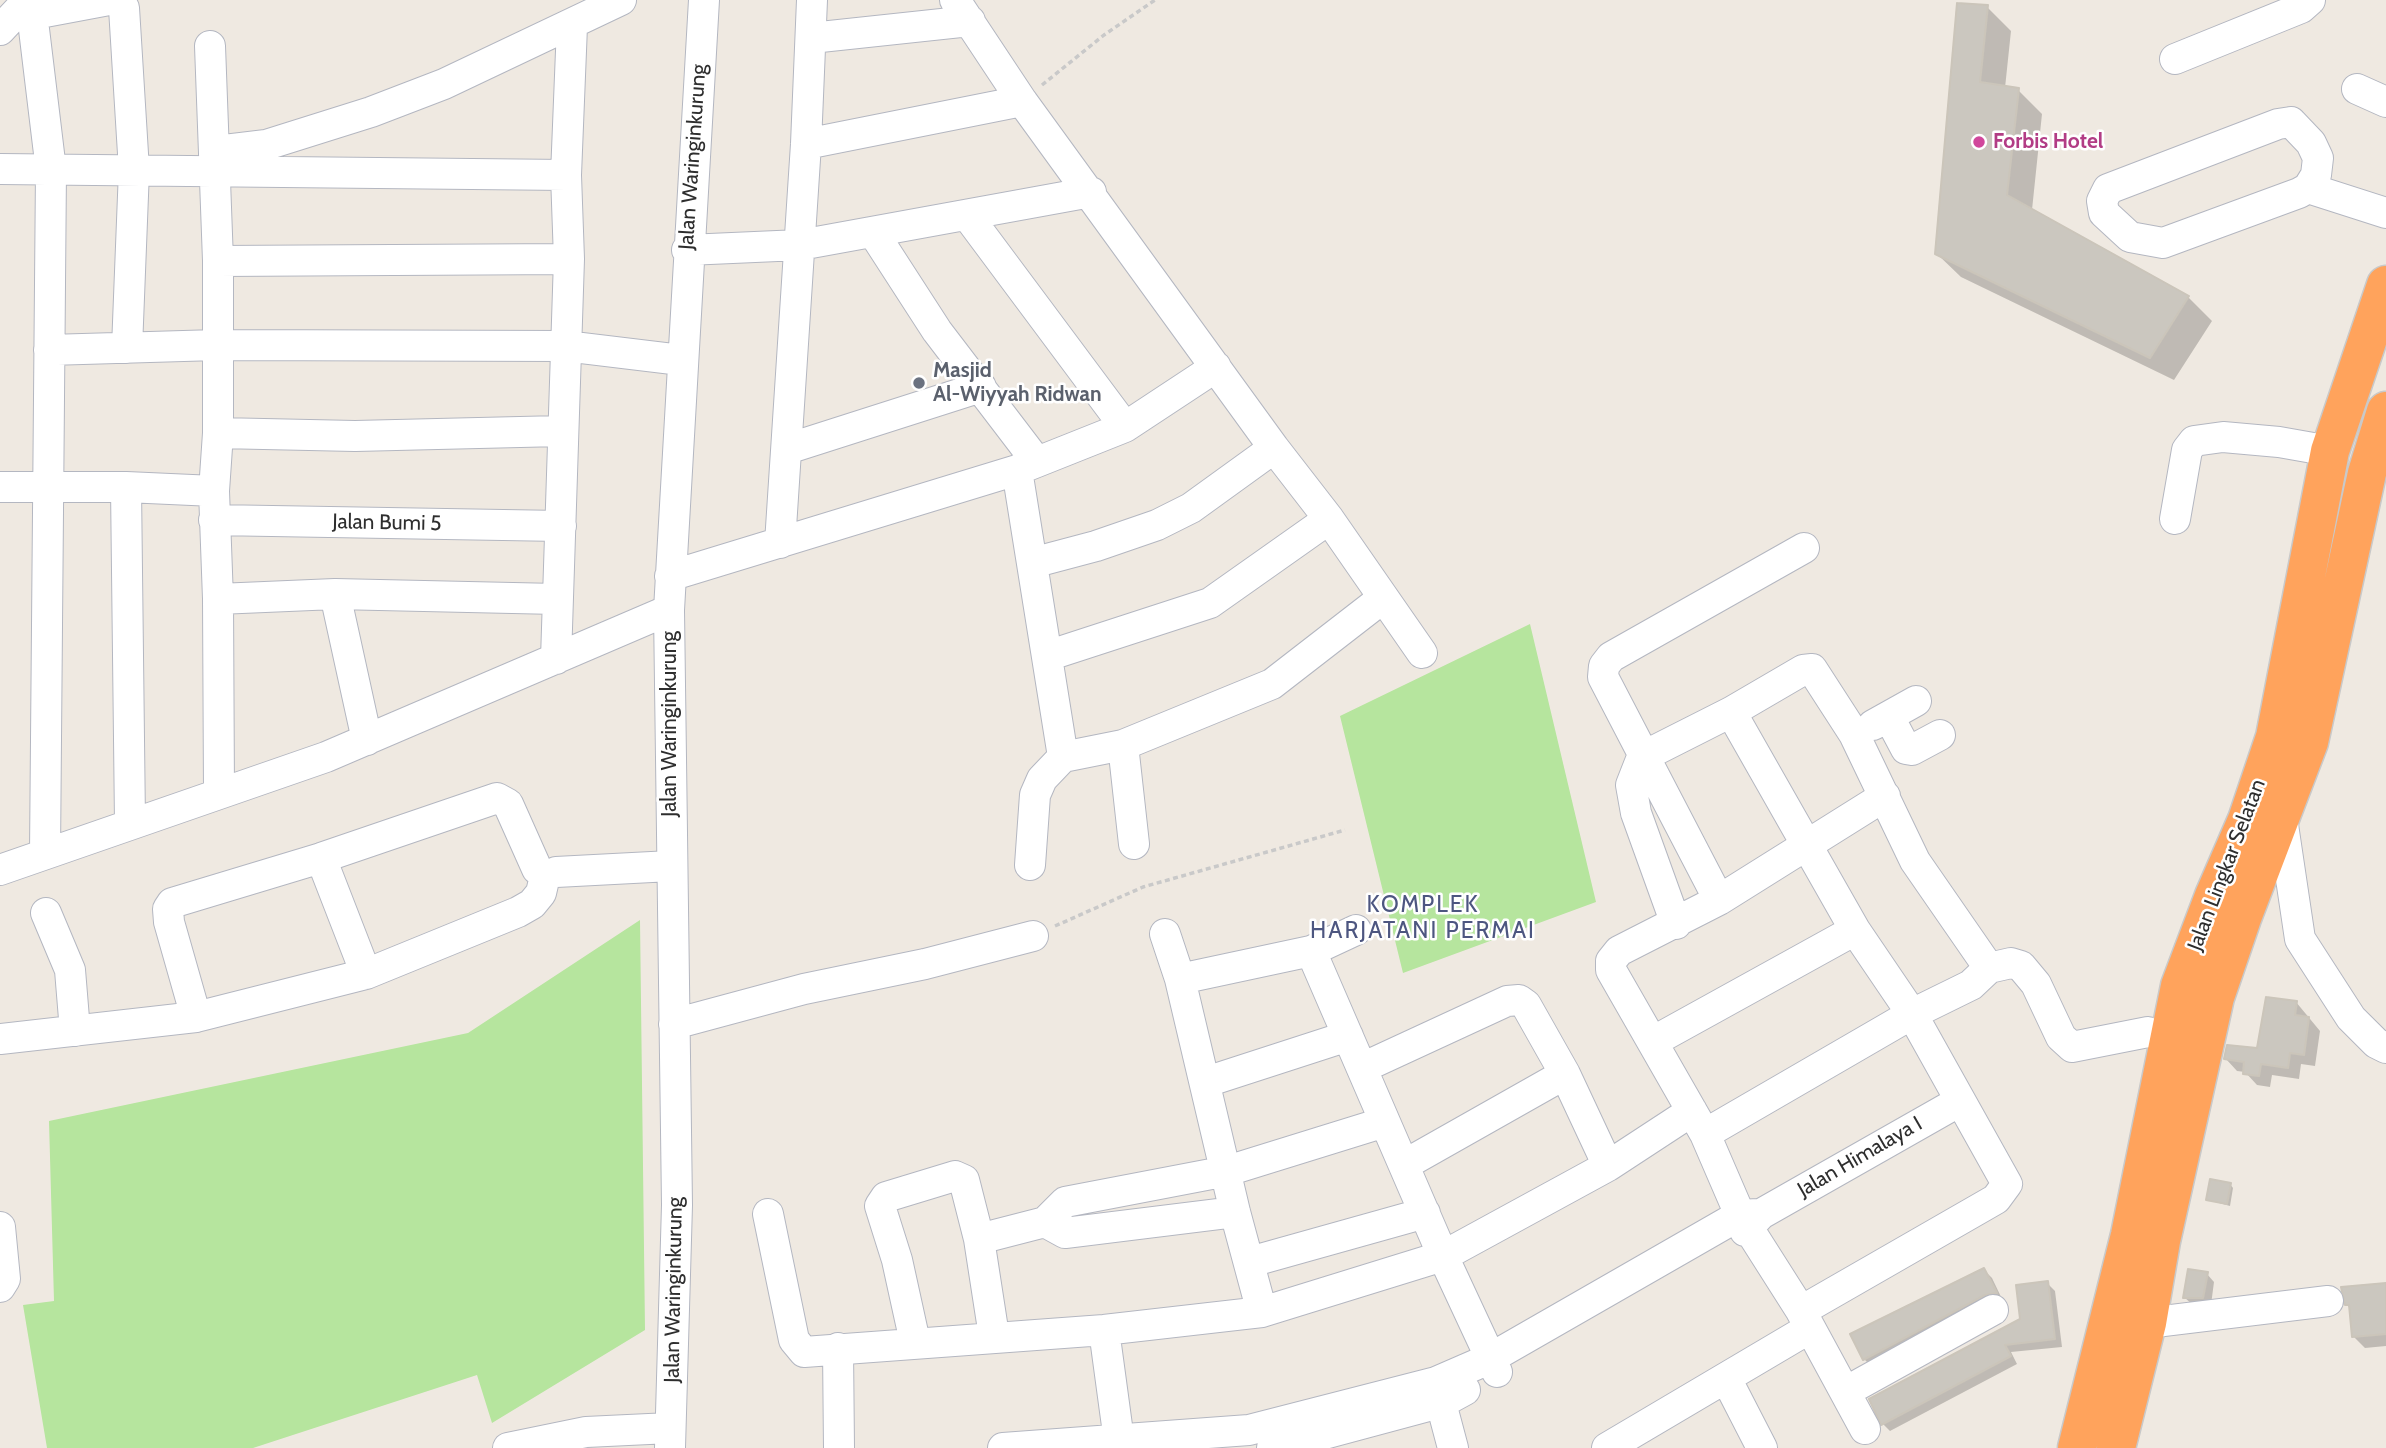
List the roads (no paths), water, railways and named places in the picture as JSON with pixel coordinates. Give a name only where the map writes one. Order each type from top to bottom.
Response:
[{"type":"highway","name":"Jalan Lingkar Selatan","points":[[2267,826],[2275,737],[2330,451],[2386,285]]},
{"type":"highway","name":"Jalan Lingkar Selatan","points":[[2116,1448],[2147,1323],[2145,1238],[2180,986],[2228,907],[2309,742],[2367,473],[2386,411]]},
{"type":"highway","name":"Jalan Lingkar Selatan","points":[[2077,1448],[2145,1238]]},
{"type":"street","points":[[0,30],[27,0]]},
{"type":"street","points":[[45,853],[51,170],[33,21],[37,15],[46,12],[109,0]]},
{"type":"street","points":[[115,0],[124,8],[134,172],[127,348]]},
{"type":"street","points":[[216,162],[323,130],[444,84],[572,26],[621,0]]},
{"type":"street","name":"Jalan Waringinkurung","points":[[670,1438],[677,1205],[669,610],[687,250],[704,0]]},
{"type":"street","points":[[780,543],[806,144],[812,0]]},
{"type":"street","points":[[2175,59],[2301,8],[2310,0]]},
{"type":"street","points":[[811,38],[962,10],[1022,101],[1091,192],[1274,448],[1329,519],[1422,653]]},
{"type":"street","points":[[556,659],[561,431],[569,259],[566,175],[572,26]]},
{"type":"street","points":[[210,46],[218,261],[218,433],[214,506],[218,599],[219,793]]},
{"type":"street","points":[[2357,89],[2386,102]]},
{"type":"street","points":[[806,144],[1022,101]]},
{"type":"street","points":[[2312,181],[2318,158],[2311,143],[2291,122],[2278,124],[2108,189],[2102,201],[2104,213],[2130,237],[2163,243],[2312,181],[2386,198]]},
{"type":"street","points":[[0,169],[134,172],[216,162],[566,175]]},
{"type":"street","points":[[2312,181],[2386,213]]},
{"type":"street","points":[[687,250],[800,245],[1091,192]]},
{"type":"street","points":[[967,215],[1125,427]]},
{"type":"street","points":[[873,232],[937,331],[981,387],[1027,466],[1032,563],[1063,757]]},
{"type":"street","points":[[218,261],[569,259]]},
{"type":"street","points":[[50,350],[217,345],[565,346],[681,360]]},
{"type":"street","points":[[670,576],[1027,466],[1125,427],[1216,367]]},
{"type":"street","points":[[787,449],[981,387]]},
{"type":"street","points":[[218,433],[355,436],[561,431]]},
{"type":"street","points":[[2175,519],[2187,450],[2194,441],[2223,437],[2280,442],[2330,451]]},
{"type":"street","points":[[1032,563],[1096,547],[1157,525],[1191,508],[1274,448]]},
{"type":"street","name":"Jalan Bumi 5","points":[[0,487],[126,487],[214,506],[561,526]]},
{"type":"street","points":[[126,487],[130,823]]},
{"type":"street","points":[[1047,656],[1210,603],[1329,519]]},
{"type":"street","points":[[1719,900],[1642,757],[1603,677],[1604,666],[1611,657],[1804,548]]},
{"type":"street","points":[[218,599],[335,594],[557,600]]},
{"type":"street","points":[[335,594],[367,740]]},
{"type":"street","points":[[1030,865],[1035,795],[1042,779],[1063,757],[1123,745],[1272,684],[1382,598]]},
{"type":"street","points":[[0,870],[367,740],[669,610]]},
{"type":"street","points":[[1676,924],[1636,813],[1631,785],[1642,757],[1731,712],[1803,670],[1812,669],[1854,734],[1915,861],[1989,968]]},
{"type":"street","points":[[1854,734],[1916,701]]},
{"type":"street","points":[[1624,1444],[1726,1378],[1805,1320],[1996,1199],[2006,1189],[2006,1179],[1912,1014],[1855,930],[1731,712]]},
{"type":"street","points":[[1889,717],[1906,749],[1912,750],[1940,736]]},
{"type":"street","points":[[1123,745],[1134,844]]},
{"type":"street","points":[[1865,1429],[1654,1041],[1611,970],[1611,961],[1619,951],[1719,900],[1885,796]]},
{"type":"street","points":[[0,1039],[196,1017],[366,974],[533,904],[541,893],[546,874],[508,804],[497,798],[321,858],[172,903],[168,909],[169,922],[196,1017]]},
{"type":"street","points":[[2267,826],[2300,940],[2351,1017],[2376,1043],[2386,1048]]},
{"type":"street","points":[[321,858],[366,974]]},
{"type":"street","points":[[546,874],[671,866]]},
{"type":"street","points":[[46,914],[69,970],[75,1031]]},
{"type":"street","points":[[1180,979],[1311,951],[1356,930]]},
{"type":"street","points":[[1654,1041],[1855,930]]},
{"type":"street","points":[[1165,934],[1180,979],[1235,1212],[1262,1312]]},
{"type":"street","points":[[674,1024],[804,989],[925,964],[1033,936]]},
{"type":"street","points":[[1311,951],[1493,1365]]},
{"type":"street","points":[[768,1214],[798,1348],[804,1352],[1104,1330],[1262,1312],[1443,1256],[1608,1166],[1970,985],[1989,968],[2011,963],[2021,966],[2036,984],[2061,1037],[2072,1047],[2148,1032]]},
{"type":"street","points":[[1362,1068],[1507,1001],[1519,1000],[1526,1005],[1565,1074],[1608,1166]]},
{"type":"street","points":[[1206,1082],[1348,1036]]},
{"type":"street","points":[[1404,1164],[1565,1074]]},
{"type":"street","name":"Jalan Himalaya I","points":[[1439,1392],[1493,1365],[1960,1101]]},
{"type":"street","points":[[979,1239],[1045,1222],[1065,1202],[1227,1171],[1385,1122]]},
{"type":"street","points":[[915,1342],[897,1260],[880,1206],[882,1200],[955,1176],[961,1178],[979,1239],[994,1336]]},
{"type":"street","points":[[1045,1222],[1065,1233],[1235,1212]]},
{"type":"street","points":[[1250,1262],[1425,1213]]},
{"type":"street","points":[[0,1227],[5,1279],[0,1287]]},
{"type":"street","points":[[2147,1323],[2328,1301]]},
{"type":"street","points":[[1845,1392],[1993,1310]]},
{"type":"street","points":[[1104,1330],[1120,1445]]},
{"type":"street","points":[[838,1348],[839,1448]]},
{"type":"street","points":[[1726,1378],[1762,1448]]},
{"type":"street","points":[[1003,1448],[1120,1445],[1249,1430],[1439,1392]]},
{"type":"street","points":[[1272,1448],[1439,1392]]},
{"type":"street","points":[[1439,1392],[1453,1448]]},
{"type":"street","points":[[508,1448],[586,1432],[670,1438]]},
{"type":"place","name":"Forbis Hotel","points":[[1979,142]]},
{"type":"place","name":"Masjid Al-Wiyyah Ridwan","points":[[919,383]]},
{"type":"district","name":"KOMPLEK HARJATANI PERMAI","points":[[1423,918]]}]
